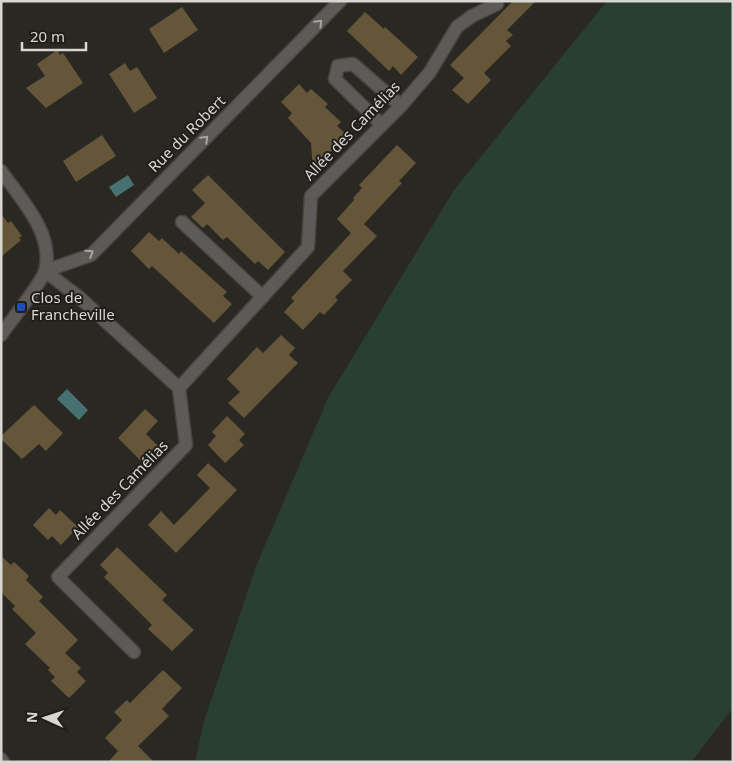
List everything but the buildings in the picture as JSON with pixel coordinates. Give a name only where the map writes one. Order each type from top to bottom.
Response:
[{"type":"street","name":"Rue du Robert","points":[[45,271],[92,255],[340,1]]},
{"type":"street","name":"Allée des Camélias","points":[[134,652],[58,577],[186,445],[180,388],[308,247],[311,196],[401,106],[430,72],[457,27],[472,16],[497,4]]},
{"type":"street","points":[[381,124],[335,80],[338,66],[352,64],[401,106]]},
{"type":"street","points":[[1,171],[36,220],[46,243],[45,271],[1,334]]},
{"type":"street","points":[[182,222],[263,297]]},
{"type":"street","points":[[45,271],[80,298],[180,388]]},
{"type":"green space","points":[[607,1],[733,1],[733,708],[691,762],[195,762],[204,721],[257,564],[328,398],[454,190]]},
{"type":"water","points":[[128,175],[134,185],[116,197],[109,187]]},
{"type":"water","points":[[67,389],[88,410],[79,420],[57,399]]},
{"type":"place","name":"Clos de Francheville","points":[[21,307]]}]
